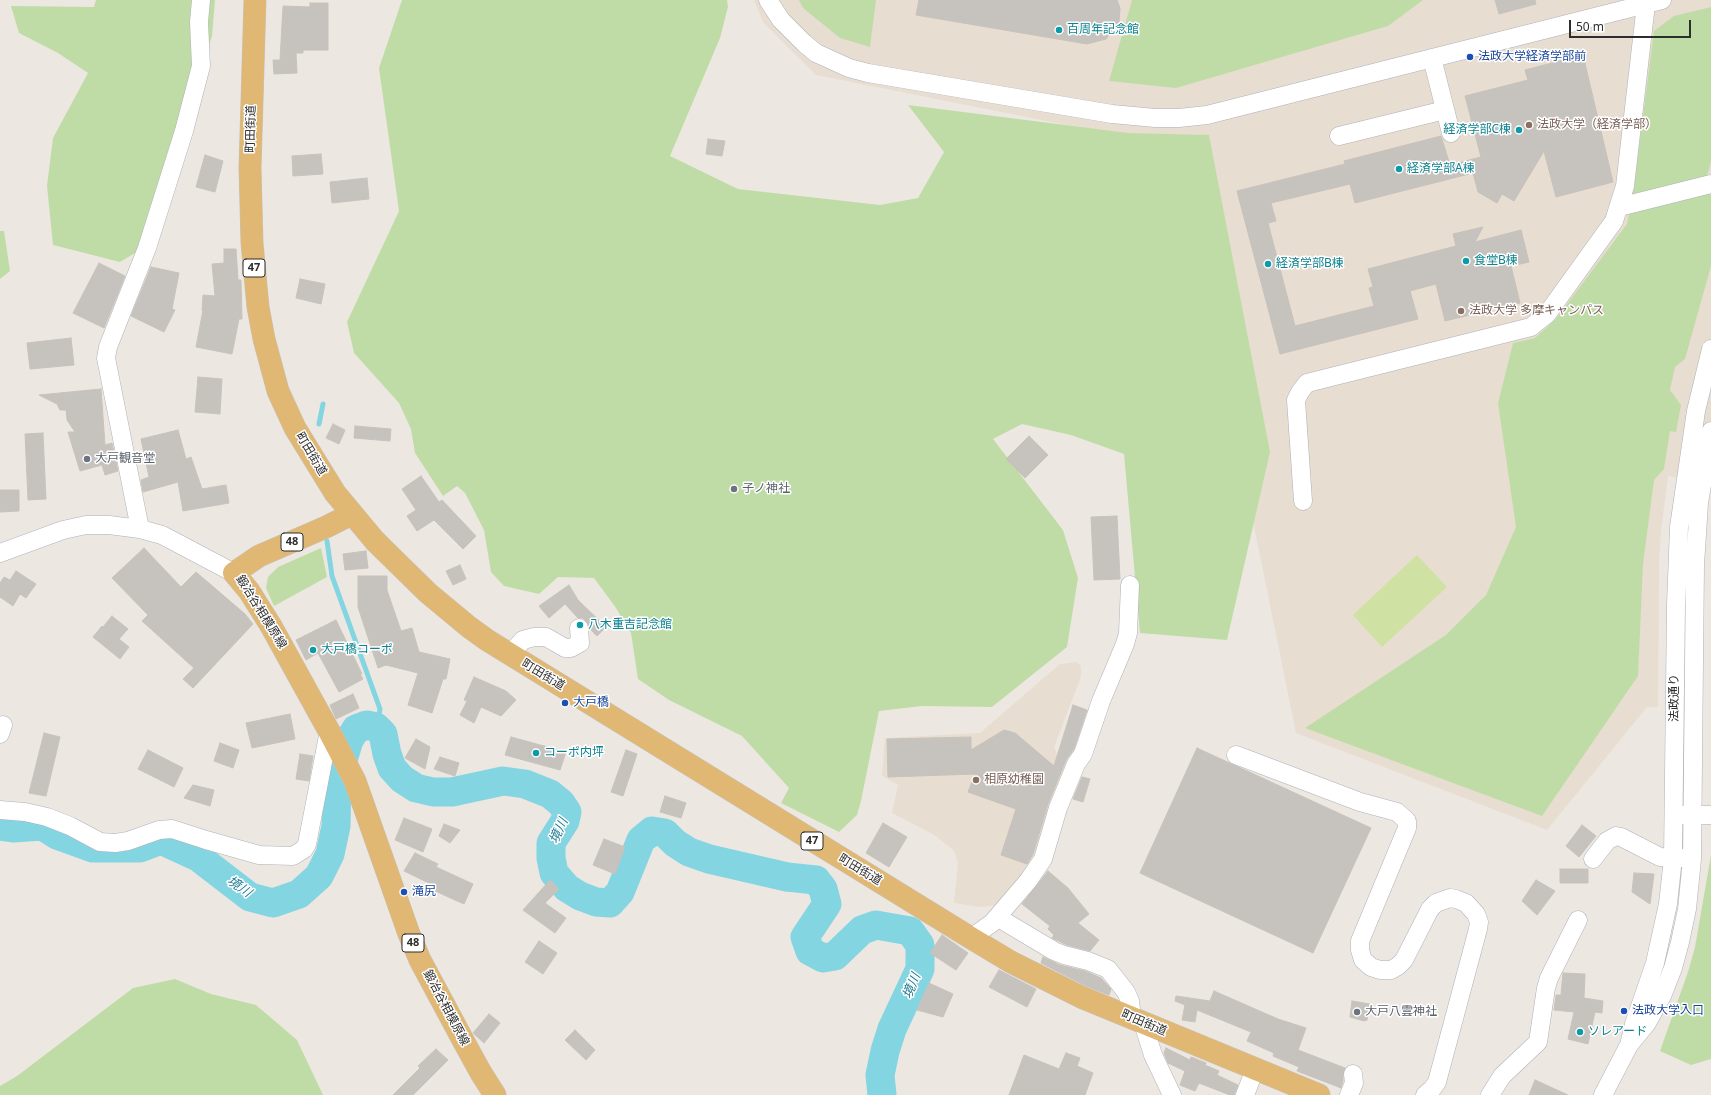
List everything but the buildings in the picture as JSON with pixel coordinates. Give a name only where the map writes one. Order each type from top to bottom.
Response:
[{"type":"main road","name":"町田街道","points":[[256,0],[250,168],[252,243],[258,307],[272,373],[287,411],[306,447],[335,493],[375,541],[428,593],[469,627],[509,654],[971,938],[1047,981],[1081,997],[1319,1095]]},
{"type":"main road","name":"鍛冶谷相模原線","points":[[352,514],[259,556],[234,573],[249,590],[271,626],[355,781],[409,934],[420,960],[480,1073],[495,1095]]},
{"type":"street","points":[[140,529],[106,358],[108,347],[147,248],[184,131],[201,66],[199,22],[201,0]]},
{"type":"street","points":[[768,0],[781,20],[804,43],[816,53],[849,68],[868,73],[1131,117],[1179,118],[1207,115],[1654,2],[1625,186],[1624,206],[1614,221],[1547,314],[1531,327],[1308,383],[1300,392],[1296,400],[1303,502]]},
{"type":"street","points":[[1432,58],[1451,132]]},
{"type":"street","points":[[1339,136],[1445,110]]},
{"type":"street","points":[[1624,206],[1711,184]]},
{"type":"street","name":"法政通り","points":[[1603,1095],[1629,1045],[1662,937],[1668,904],[1673,858],[1676,598],[1679,527],[1696,410],[1711,349]]},
{"type":"street","name":"法政通り","points":[[1629,1045],[1647,1023],[1662,996],[1673,968],[1687,909],[1692,859],[1693,606],[1695,565],[1699,503],[1711,431]]},
{"type":"street","points":[[0,553],[63,530],[86,525],[109,525],[140,529],[162,536],[234,573]]},
{"type":"street","points":[[971,938],[997,917],[1028,881],[1043,859],[1058,808],[1076,764],[1088,743],[1101,701],[1125,644],[1128,633],[1130,585]]},
{"type":"street","points":[[509,654],[523,640],[534,637],[546,637],[565,648],[571,648],[580,643],[579,628]]},
{"type":"street","points":[[0,810],[17,810],[42,815],[70,826],[100,842],[115,843],[128,841],[159,830],[172,829],[260,854],[292,856],[304,849],[307,844],[333,738]]},
{"type":"street","points":[[1236,756],[1360,802],[1397,812],[1407,821],[1407,828],[1360,941],[1360,950],[1364,960],[1371,966],[1380,970],[1391,970],[1398,966],[1404,960],[1430,909],[1436,903],[1450,898],[1456,899],[1466,903],[1476,914],[1479,922],[1478,929],[1437,1082],[1425,1095]]},
{"type":"street","points":[[1674,815],[1711,815]]},
{"type":"street","points":[[1593,859],[1607,841],[1616,836],[1621,837],[1660,857],[1692,859]]},
{"type":"street","points":[[997,917],[1054,951],[1088,961],[1108,969],[1126,992],[1172,1095]]},
{"type":"street","points":[[1490,1095],[1502,1076],[1538,1042],[1546,988],[1549,978],[1578,920]]},
{"type":"street","points":[[1245,1095],[1256,1069]]},
{"type":"street","points":[[1349,1095],[1354,1083],[1353,1074]]},
{"type":"shaded area","name":"法政大学 多摩キャンパス","points":[[754,0],[1711,0],[1711,484],[1668,476],[1661,531],[1659,564],[1658,707],[1647,707],[1547,830],[1296,733],[1177,147],[816,75],[763,22]]},
{"type":"shaded area","name":"相原幼稚園","points":[[1077,662],[1081,666],[1081,677],[1054,747],[1057,754],[1071,761],[1034,866],[998,905],[979,907],[954,903],[958,863],[954,851],[936,836],[892,813],[898,785],[882,776],[885,738],[980,733],[1060,664]]},
{"type":"green space","points":[[96,0],[215,0],[212,36],[140,250],[120,262],[53,245],[47,186],[53,138],[88,73],[58,53],[19,33],[11,6],[94,7]]},
{"type":"green space","points":[[402,0],[727,0],[728,7],[720,38],[670,156],[738,189],[880,205],[918,198],[944,152],[908,105],[1128,133],[1209,135],[1270,452],[1227,640],[1140,633],[1124,454],[1071,435],[1022,424],[993,439],[1063,530],[1078,578],[1067,647],[992,707],[922,706],[879,711],[857,815],[839,832],[781,803],[789,788],[742,736],[669,700],[638,679],[631,633],[616,608],[594,578],[558,577],[539,594],[504,586],[491,572],[484,530],[465,493],[457,486],[443,496],[415,453],[411,429],[399,403],[354,353],[347,322],[399,211],[379,68]]},
{"type":"green space","points":[[799,0],[876,0],[870,47],[840,38],[803,8]]},
{"type":"green space","points":[[1132,0],[1423,0],[1388,26],[1176,88],[1109,81]]},
{"type":"green space","points":[[1711,7],[1711,162],[1705,182],[1711,189],[1711,266],[1685,359],[1675,367],[1670,390],[1681,405],[1676,432],[1670,431],[1664,469],[1654,480],[1643,564],[1638,676],[1542,816],[1305,728],[1446,635],[1486,595],[1516,527],[1498,403],[1513,343],[1535,338],[1556,319],[1627,224],[1634,186],[1654,31],[1674,16]]},
{"type":"green space","points":[[0,231],[4,231],[10,271],[0,279]]},
{"type":"green space","points":[[321,548],[327,577],[274,606],[266,588],[268,577],[278,567]]},
{"type":"green space","points":[[1417,555],[1447,587],[1382,647],[1353,615]]},
{"type":"green space","points":[[1711,855],[1711,1059],[1691,1065],[1660,1051],[1688,972],[1695,947]]},
{"type":"green space","points":[[175,979],[211,994],[256,1005],[297,1040],[323,1095],[0,1095],[0,1086],[17,1076],[133,988]]},
{"type":"waterway","points":[[319,424],[323,404]]},
{"type":"waterway","points":[[327,541],[332,576],[380,709],[376,727]]},
{"type":"waterway","name":"境川","points":[[0,826],[13,828],[43,826],[57,835],[93,848],[140,848],[161,840],[198,857],[250,897],[273,903],[299,894],[319,876],[330,854],[336,826],[337,780],[349,740],[356,729],[367,725],[376,727],[383,734],[387,754],[392,768],[402,779],[416,788],[433,792],[452,792],[503,781],[525,784],[550,794],[561,803],[567,812],[565,821],[551,843],[551,858],[554,873],[567,888],[580,896],[596,902],[610,903],[620,892],[641,840],[652,831],[665,833],[675,843],[689,852],[709,859],[787,877],[816,880],[823,889],[827,904],[805,937],[810,951],[823,958],[835,956],[862,930],[876,925],[910,931],[920,945],[920,969],[892,1029],[885,1051],[880,1075],[882,1095]]},
{"type":"place","name":"百周年記念館","points":[[1059,30]]},
{"type":"place","name":"法政大学経済学部前","points":[[1470,57]]},
{"type":"place","name":"法政大学（経済学部）","points":[[1529,125]]},
{"type":"place","name":"経済学部C棟","points":[[1519,130]]},
{"type":"place","name":"経済学部A棟","points":[[1399,169]]},
{"type":"place","name":"食堂B棟","points":[[1466,261]]},
{"type":"place","name":"経済学部B棟","points":[[1268,264]]},
{"type":"place","name":"法政大学 多摩キャンパス","points":[[1461,311]]},
{"type":"place","name":"大戸観音堂","points":[[87,459]]},
{"type":"place","name":"子ノ神社","points":[[734,489]]},
{"type":"place","name":"八木重吉記念館","points":[[580,625]]},
{"type":"place","name":"大戸橋コーポ","points":[[313,650]]},
{"type":"place","name":"大戸橋","points":[[565,703]]},
{"type":"place","name":"コーポ内坪","points":[[536,753]]},
{"type":"place","name":"相原幼稚園","points":[[976,780]]},
{"type":"place","name":"滝尻","points":[[404,892]]},
{"type":"place","name":"法政大学入口","points":[[1624,1011]]},
{"type":"place","name":"大戸八雲神社","points":[[1357,1012]]},
{"type":"place","name":"ソレアード","points":[[1580,1032]]}]
